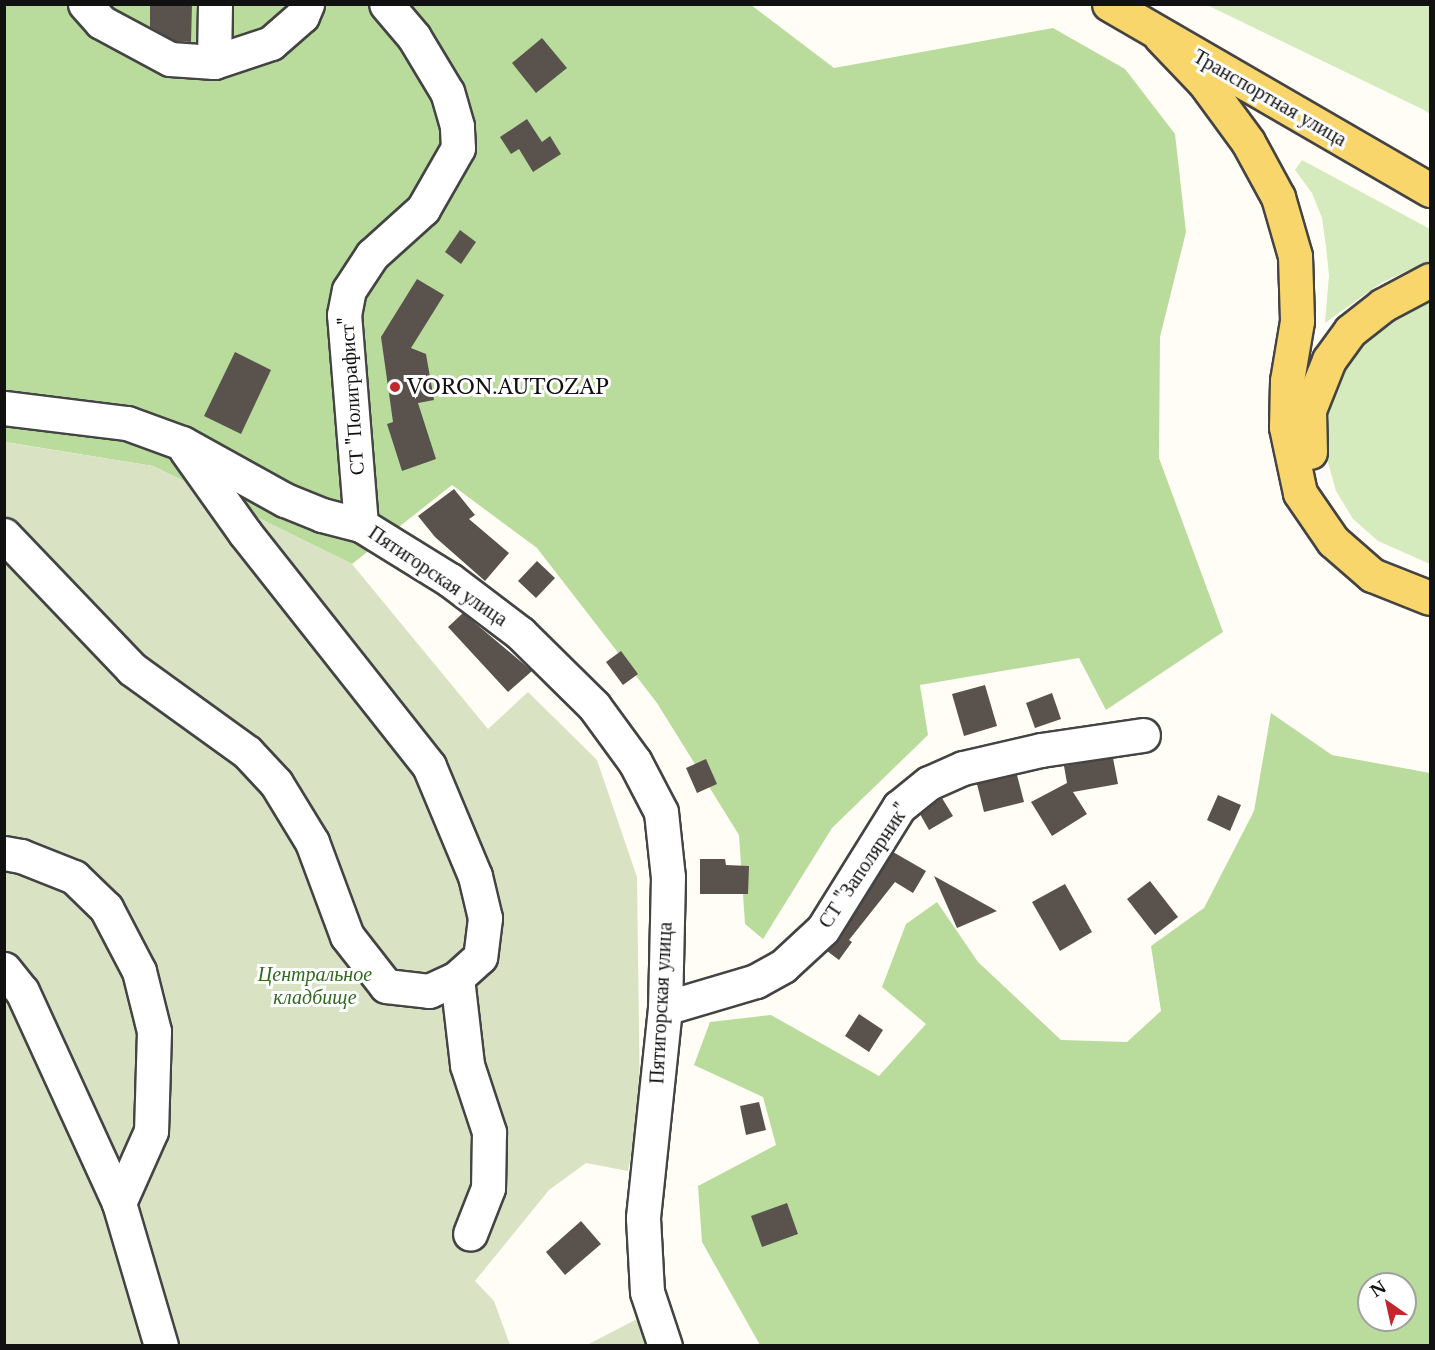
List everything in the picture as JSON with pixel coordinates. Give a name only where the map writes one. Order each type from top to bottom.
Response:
[{"type":"main road","name":"Транспортная улица","points":[[1109,4],[1149,21],[1339,137],[1431,190]]},
{"type":"main road","points":[[1149,21],[1204,82],[1229,116],[1278,197],[1295,256],[1297,321],[1287,381],[1286,427],[1291,463],[1300,493],[1317,522],[1372,575],[1431,598]]},
{"type":"main road","points":[[1339,137],[1431,171]]},
{"type":"main road","points":[[1372,575],[1344,539],[1327,508],[1307,439],[1309,410],[1329,360],[1350,331],[1383,305],[1431,280]]},
{"type":"street","points":[[85,4],[101,22],[170,59],[214,62],[271,43],[302,16],[307,4]]},
{"type":"street","points":[[214,62],[215,4]]},
{"type":"street","name":"СТ \"Полиграфист\"","points":[[360,525],[344,315],[349,290],[372,255],[423,209],[458,148],[457,126],[447,92],[414,37],[386,4]]},
{"type":"street","name":"Пятигорская улица","points":[[4,408],[127,423],[182,444],[285,500],[322,515],[360,525],[450,580],[520,633],[594,706],[635,762],[661,812],[666,839],[665,1008],[643,1218],[647,1292],[665,1346]]},
{"type":"street","points":[[4,535],[132,669],[247,752],[276,783],[312,842],[347,936],[386,986],[429,991],[457,978],[480,957],[485,918],[475,876],[429,766],[341,649],[245,534],[182,444]]},
{"type":"street","name":"СТ \"Заполярник\"","points":[[665,1008],[756,981],[783,966],[823,929],[899,807],[929,783],[963,768],[1041,750],[1143,735]]},
{"type":"street","points":[[4,853],[21,855],[74,877],[106,908],[139,971],[154,1031],[151,1131],[119,1203]]},
{"type":"street","points":[[4,969],[22,991],[119,1203],[161,1346]]},
{"type":"street","points":[[457,978],[467,1065],[489,1132],[488,1188],[470,1234]]},
{"type":"green space","points":[[4,5],[751,5],[834,68],[1053,28],[1125,69],[1175,134],[1186,232],[1160,337],[1159,458],[1223,632],[1106,710],[1079,658],[920,685],[928,735],[832,828],[763,939],[745,924],[739,835],[657,703],[537,548],[452,485],[352,564],[153,466],[5,442]]},
{"type":"green space","points":[[1207,5],[1430,5],[1430,114],[1424,110]]},
{"type":"green space","points":[[1302,160],[1430,229],[1430,266],[1409,270],[1381,283],[1325,323],[1329,275],[1322,218],[1312,193],[1295,170]]},
{"type":"green space","points":[[1430,300],[1430,564],[1378,541],[1353,519],[1336,491],[1325,452],[1328,412],[1338,378],[1354,348],[1385,317]]},
{"type":"green space","name":"Центральное кладбище","points":[[4,442],[153,466],[352,564],[488,729],[528,692],[597,760],[637,877],[640,1106],[628,1171],[586,1163],[549,1190],[475,1281],[494,1301],[510,1345],[5,1345]]},
{"type":"green space","points":[[1271,713],[1332,755],[1430,773],[1430,1345],[760,1345],[702,1242],[698,1186],[776,1145],[763,1097],[694,1065],[710,1022],[771,1015],[879,1076],[926,1024],[882,987],[906,924],[937,902],[978,962],[1061,1040],[1127,1042],[1161,1011],[1151,946],[1204,908],[1254,811]]},
{"type":"green space","points":[[639,1318],[651,1346],[585,1346]]},
{"type":"building","points":[[150,4],[192,4],[191,42],[175,41],[150,27]]},
{"type":"building","points":[[542,38],[567,68],[536,93],[512,63]]},
{"type":"building","points":[[527,119],[542,142],[550,136],[561,154],[533,172],[519,149],[511,154],[500,137]]},
{"type":"building","points":[[460,230],[476,242],[461,264],[445,252]]},
{"type":"building","points":[[417,279],[444,295],[411,348],[426,354],[434,400],[418,403],[436,459],[402,471],[387,424],[393,422],[381,337]]},
{"type":"building","points":[[235,352],[271,370],[241,434],[204,416]]},
{"type":"building","points":[[454,489],[475,515],[469,519],[509,553],[485,581],[435,537],[418,516]]},
{"type":"building","points":[[537,561],[555,578],[536,598],[518,581]]},
{"type":"building","points":[[463,613],[532,671],[508,692],[448,627]]},
{"type":"building","points":[[621,651],[638,674],[623,685],[606,662]]},
{"type":"building","points":[[985,685],[997,726],[964,736],[952,694]]},
{"type":"building","points":[[1052,693],[1061,719],[1035,728],[1026,703]]},
{"type":"building","points":[[1113,758],[1118,784],[1073,792],[1087,814],[1052,836],[1031,802],[1067,783],[1064,766]]},
{"type":"building","points":[[706,759],[717,784],[697,793],[686,768]]},
{"type":"building","points":[[1017,775],[1024,802],[984,812],[977,784]]},
{"type":"building","points":[[1218,795],[1241,805],[1230,831],[1207,820]]},
{"type":"building","points":[[942,798],[953,816],[929,830],[920,814]]},
{"type":"building","points":[[893,852],[926,871],[913,893],[895,882],[849,940],[852,942],[839,960],[827,951],[839,939]]},
{"type":"building","points":[[700,859],[725,859],[726,865],[749,866],[748,894],[700,894]]},
{"type":"building","points":[[934,876],[997,911],[957,928]]},
{"type":"building","points":[[1150,881],[1178,917],[1155,935],[1127,899]]},
{"type":"building","points":[[1065,884],[1092,932],[1060,951],[1032,902]]},
{"type":"building","points":[[859,1014],[883,1030],[869,1052],[845,1036]]},
{"type":"building","points":[[759,1102],[766,1130],[746,1135],[740,1106]]},
{"type":"building","points":[[787,1203],[798,1234],[762,1247],[751,1216]]},
{"type":"building","points":[[581,1221],[601,1244],[565,1275],[546,1252]]},
{"type":"place","name":"VORON.AUTOZAP","points":[[395,387]]}]
